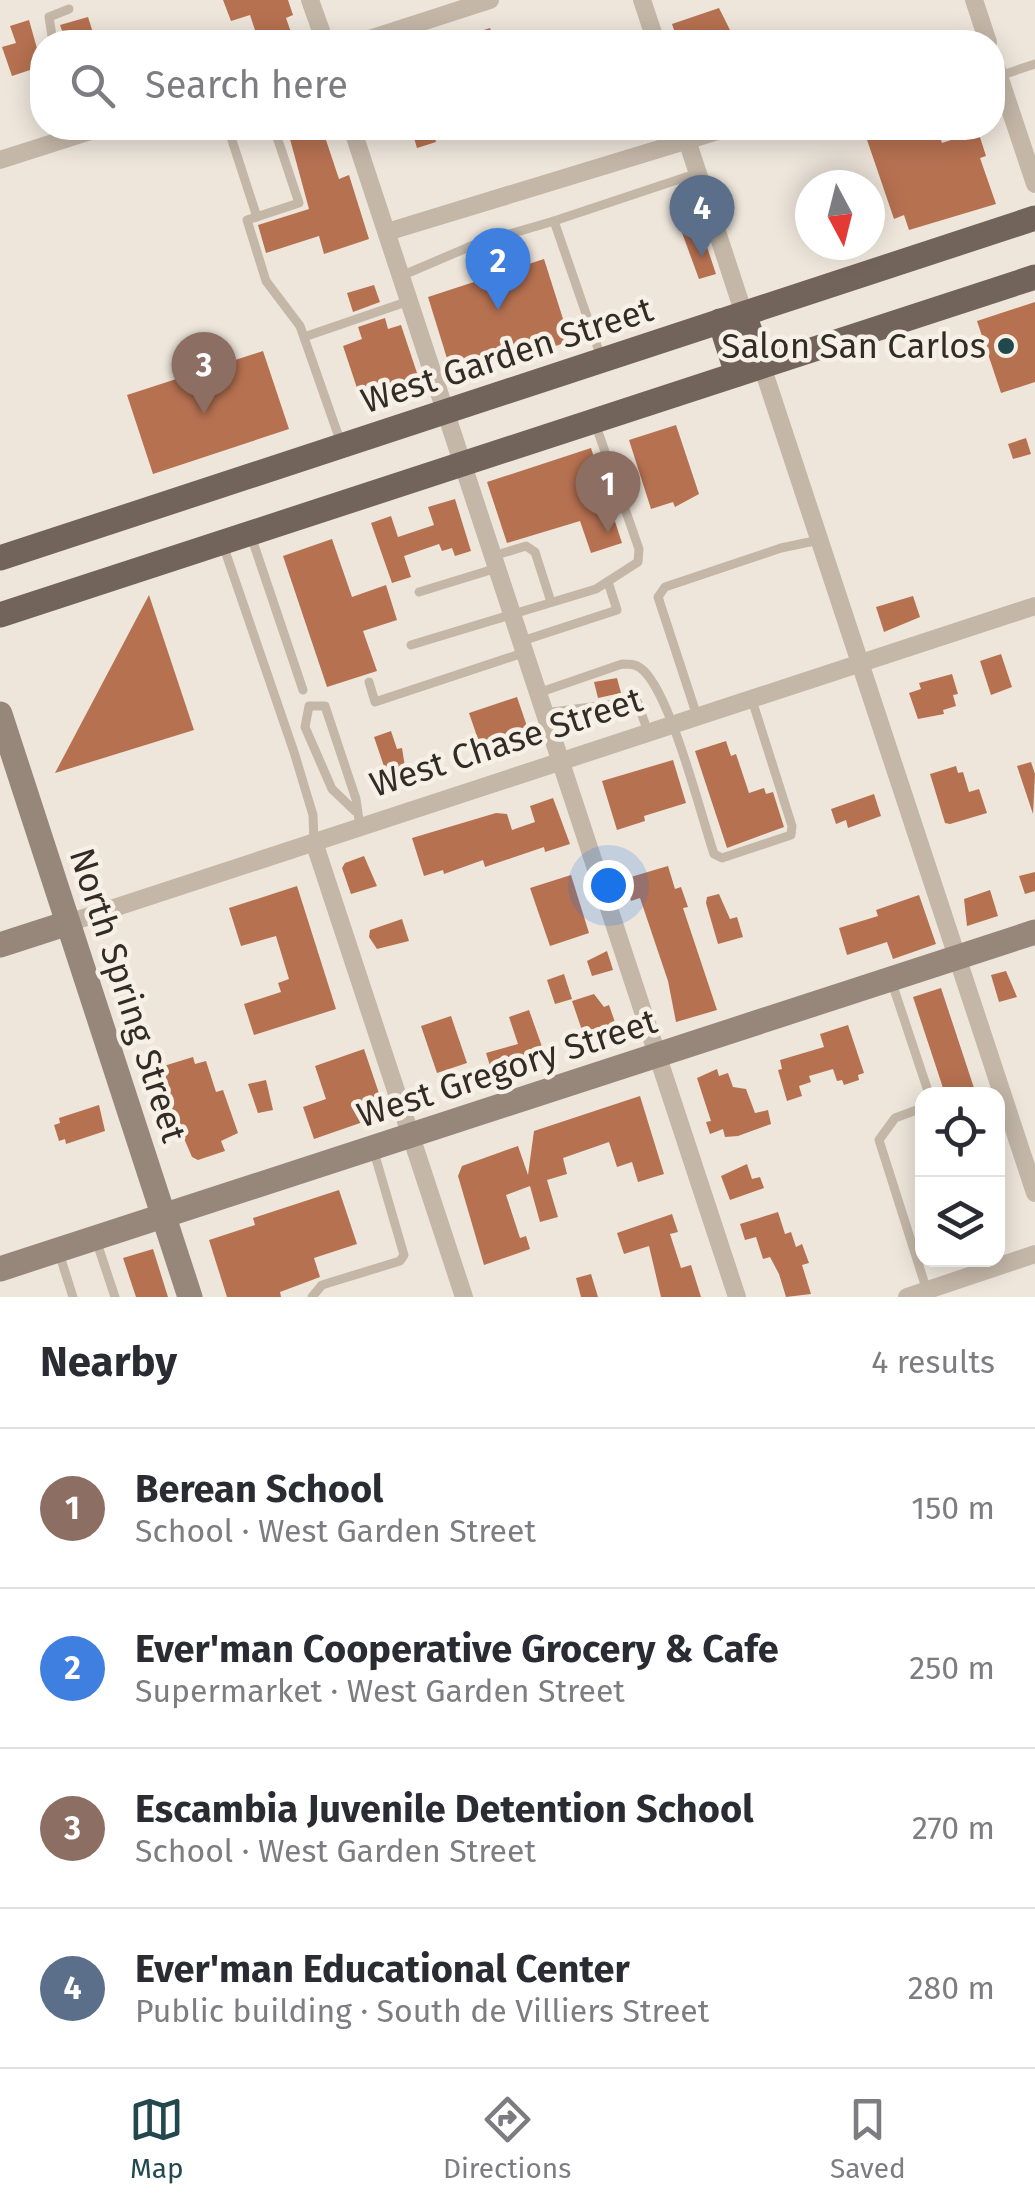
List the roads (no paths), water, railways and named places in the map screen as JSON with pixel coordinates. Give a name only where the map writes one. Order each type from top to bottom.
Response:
[{"type":"main road","name":"West Garden Street","points":[[0,558],[1035,218]]},
{"type":"main road","points":[[0,615],[1035,276]]},
{"type":"main road","points":[[732,318],[749,370]]},
{"type":"street","points":[[310,0],[320,30]]},
{"type":"street","points":[[397,30],[490,0]]},
{"type":"street","points":[[642,0],[652,30]]},
{"type":"street","points":[[974,0],[984,30]]},
{"type":"street","points":[[1005,94],[1035,184]]},
{"type":"street","points":[[0,160],[58,140]]},
{"type":"street","points":[[356,140],[737,1297]]},
{"type":"street","points":[[387,232],[668,140]]},
{"type":"street","points":[[688,140],[732,318]]},
{"type":"street","points":[[749,370],[819,540],[1035,1193]]},
{"type":"street","name":"West Chase Street","points":[[0,946],[314,842],[357,819],[561,761],[1035,606]]},
{"type":"street","name":"North Spring Street","points":[[0,714],[190,1297]]},
{"type":"street","points":[[314,842],[464,1297]]},
{"type":"street","name":"West Gregory Street","points":[[0,1269],[1035,932]]},
{"type":"street","points":[[907,1297],[1035,1254]]},
{"type":"lane","points":[[52,30],[50,17],[69,10]]},
{"type":"lane","points":[[1005,74],[1035,64]]},
{"type":"lane","points":[[232,140],[256,217]]},
{"type":"lane","points":[[278,140],[299,203],[247,220],[266,281],[304,336],[342,445]]},
{"type":"lane","points":[[401,276],[476,244],[698,174]]},
{"type":"lane","points":[[554,221],[602,360]]},
{"type":"lane","points":[[304,336],[409,300]]},
{"type":"lane","points":[[411,645],[608,582],[634,566],[639,548],[594,420]]},
{"type":"lane","points":[[250,533],[303,690]]},
{"type":"lane","points":[[697,716],[658,597],[665,588],[781,548],[819,540]]},
{"type":"lane","points":[[223,542],[308,800],[314,842]]},
{"type":"lane","points":[[419,592],[526,546],[535,552],[551,602]]},
{"type":"lane","points":[[369,682],[375,702],[617,610],[608,582]]},
{"type":"lane","points":[[538,692],[622,664],[636,664],[651,680],[714,854],[722,858],[791,835],[751,699]]},
{"type":"lane","points":[[545,713],[574,706],[637,701],[648,732]]},
{"type":"lane","points":[[309,706],[325,706],[356,799],[357,819],[332,790],[305,727],[309,706]]},
{"type":"lane","points":[[891,980],[927,1087]]},
{"type":"lane","points":[[915,1111],[895,1118],[880,1140],[927,1291]]},
{"type":"lane","points":[[312,1297],[322,1285],[400,1261],[404,1255],[373,1149]]},
{"type":"lane","points":[[96,1238],[115,1297]]},
{"type":"lane","points":[[58,1250],[73,1297]]},
{"type":"place","name":"Ever'man Educational Center","points":[[702,257]]},
{"type":"place","name":"Ever'man Cooperative Grocery & Cafe","points":[[498,310]]},
{"type":"place","name":"Salon San Carlos","points":[[1006,346]]},
{"type":"place","name":"Escambia Juvenile Detention School","points":[[204,414]]},
{"type":"place","name":"Berean School","points":[[608,533]]}]
